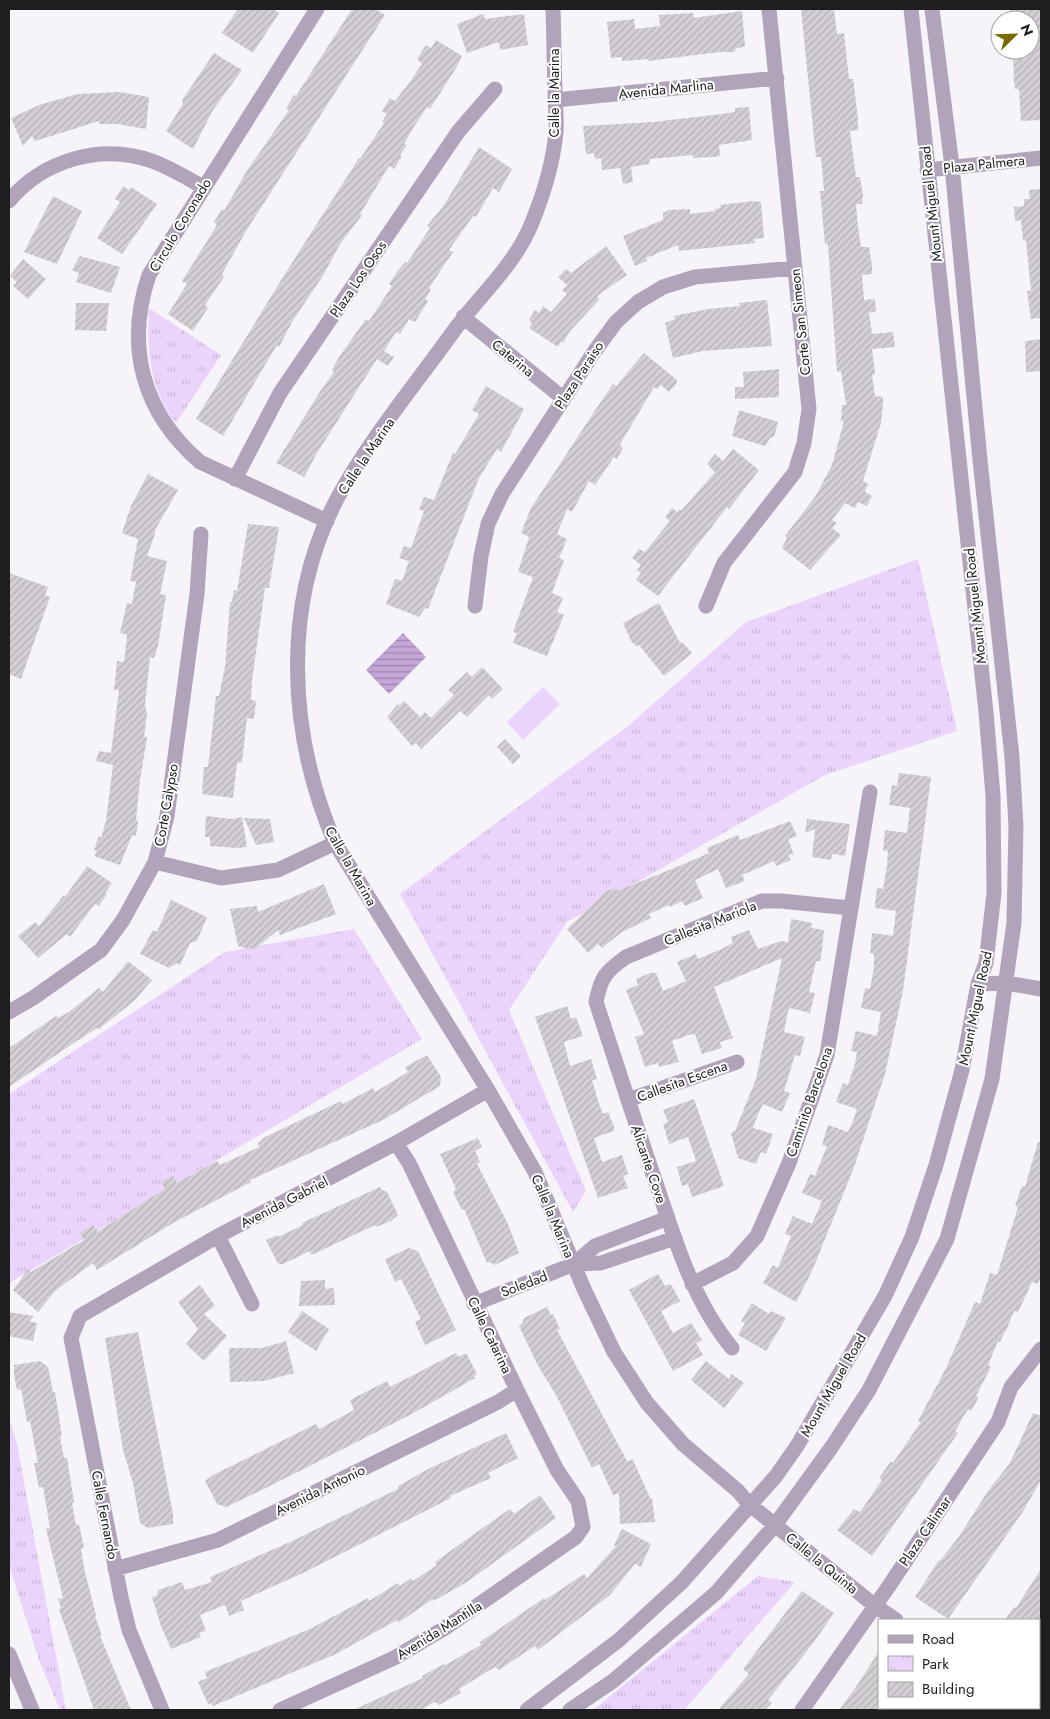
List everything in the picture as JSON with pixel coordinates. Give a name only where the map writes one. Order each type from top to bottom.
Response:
[{"type":"street","name":"Circulo Coronado","points":[[317,9],[149,275],[144,291],[138,326],[140,361],[149,394],[165,425],[175,438],[200,462],[327,520]]},
{"type":"street","name":"Calle la Marina","points":[[553,9],[556,131],[553,153],[540,201],[531,226],[519,250],[464,317],[356,466],[327,520],[304,600],[300,628],[298,683],[301,728],[308,765],[324,817],[335,843],[488,1090],[535,1172],[614,1352],[647,1403],[683,1444],[738,1491],[749,1504]]},
{"type":"street","name":"Corte San Simeon","points":[[706,606],[724,563],[795,472],[804,443],[809,409],[770,9]]},
{"type":"street","name":"Mount Miguel Road","points":[[527,1710],[619,1640],[682,1582],[749,1504],[776,1476],[797,1446],[885,1296],[912,1237],[936,1165],[962,1070],[978,984],[986,963],[994,893],[992,796],[985,702],[911,9]]},
{"type":"street","name":"Mount Miguel Road","points":[[570,1710],[613,1681],[716,1593],[775,1525],[869,1390],[947,1239],[992,1079],[1014,923],[1016,826],[1012,757],[975,410],[952,166],[932,9]]},
{"type":"street","name":"Avenida Marlina","points":[[555,100],[776,78]]},
{"type":"street","name":"Plaza Los Osos","points":[[235,479],[280,393],[458,132],[495,89]]},
{"type":"street","points":[[9,201],[21,188],[46,170],[75,158],[106,154],[130,155],[153,161],[203,187]]},
{"type":"street","name":"Plaza Palmera","points":[[927,170],[1041,158]]},
{"type":"street","name":"Plaza Paraiso","points":[[475,606],[481,556],[488,524],[502,494],[611,327],[626,312],[663,287],[695,277],[794,268]]},
{"type":"street","name":"Caterina","points":[[464,317],[564,399]]},
{"type":"street","name":"Corte Calypso","points":[[9,1012],[33,998],[101,950],[123,920],[155,862],[167,816],[197,594],[201,534]]},
{"type":"street","name":"Caminito Barcelona","points":[[692,1284],[733,1263],[757,1236],[789,1163],[827,1055],[870,792]]},
{"type":"street","points":[[155,862],[222,878],[278,870],[335,843]]},
{"type":"street","name":"Callesita Mariola","points":[[607,971],[626,957],[762,901],[781,901],[850,908]]},
{"type":"street","name":"Alicante Cove","points":[[607,971],[600,981],[596,1002],[628,1100],[692,1284],[721,1334],[732,1348]]},
{"type":"street","points":[[978,984],[1006,983],[1041,988]]},
{"type":"street","name":"Callesita Escena","points":[[628,1100],[737,1062]]},
{"type":"street","name":"Avenida Gabriel","points":[[80,1316],[218,1236],[396,1143],[488,1090]]},
{"type":"street","name":"Calle Catarina","points":[[396,1143],[409,1163],[474,1304],[557,1470],[578,1501],[583,1526]]},
{"type":"street","name":"Soledad","points":[[474,1304],[574,1264],[595,1246],[668,1218]]},
{"type":"street","points":[[218,1236],[252,1304]]},
{"type":"street","name":"Soledad","points":[[574,1264],[601,1263],[675,1238]]},
{"type":"street","name":"Calle Fernando","points":[[80,1316],[71,1338],[115,1569],[130,1630],[162,1710]]},
{"type":"street","name":"Plaza Calimar","points":[[802,1710],[998,1422],[1011,1387],[1041,1349]]},
{"type":"street","name":"Avenida Antonio","points":[[115,1569],[218,1540],[498,1402],[517,1390]]},
{"type":"street","name":"Calle la Quinta","points":[[749,1504],[874,1606],[894,1619]]},
{"type":"street","name":"Avenida Mantilla","points":[[280,1710],[394,1658],[445,1628],[576,1537],[583,1526]]},
{"type":"street","points":[[9,1654],[32,1710]]},
{"type":"green space","points":[[149,308],[221,355],[176,423],[160,397],[155,383],[150,354]]},
{"type":"green space","points":[[918,559],[957,731],[825,775],[567,922],[509,1010],[586,1191],[573,1212],[400,894],[628,726],[746,622]]},
{"type":"green space","points":[[543,687],[560,704],[523,740],[507,722]]},
{"type":"green space","points":[[354,929],[422,1039],[9,1283],[9,1094],[225,952]]},
{"type":"green space","points":[[9,1417],[17,1444],[66,1710],[60,1710],[39,1660],[9,1565]]},
{"type":"green space","points":[[758,1576],[795,1582],[684,1710],[593,1710]]},
{"type":"shaded area","points":[[403,633],[426,657],[389,694],[366,670]]},
{"type":"building","points":[[238,9],[273,9],[279,13],[253,53],[222,33]]},
{"type":"building","points":[[352,9],[375,9],[385,15],[246,231],[222,274],[224,277],[205,305],[208,308],[193,331],[168,314],[187,284],[182,281],[217,225],[214,222],[222,209],[224,211],[246,172],[289,110],[286,108],[294,95],[296,96]]},
{"type":"building","points":[[801,9],[834,9],[837,34],[844,33],[849,79],[853,79],[858,118],[858,130],[850,131],[856,177],[860,177],[863,196],[862,204],[856,204],[858,226],[861,247],[869,247],[872,266],[872,274],[862,275],[864,300],[875,299],[876,311],[869,313],[872,334],[893,332],[895,347],[872,349],[875,374],[872,375],[875,396],[883,397],[883,404],[881,423],[863,481],[868,484],[865,492],[872,496],[867,506],[858,502],[855,508],[845,503],[832,520],[837,523],[832,528],[841,535],[810,570],[782,548],[787,538],[785,536],[815,497],[832,465],[844,421],[841,421],[842,405],[846,405],[841,371],[837,372],[828,244],[825,244],[820,191],[824,191],[821,157],[816,157]]},
{"type":"building","points":[[1041,9],[1041,120],[1021,121],[1019,89],[1015,89],[1014,82],[1013,60],[1040,60],[1040,10],[1010,10]]},
{"type":"building","points":[[742,11],[745,46],[735,49],[735,52],[720,52],[648,61],[648,59],[622,61],[622,57],[611,58],[607,22],[634,19],[635,29],[660,26],[659,15],[693,13],[694,18]]},
{"type":"building","points":[[483,14],[485,19],[524,14],[528,45],[500,50],[499,42],[467,53],[457,24]]},
{"type":"building","points":[[436,40],[462,56],[456,68],[430,109],[427,107],[415,125],[404,144],[407,145],[394,169],[389,166],[360,214],[362,215],[340,244],[324,274],[292,322],[279,347],[277,345],[223,436],[196,419],[288,269],[359,158],[384,123],[382,122],[387,114],[382,111],[390,98],[395,101],[422,64],[417,59],[426,45],[431,48]]},
{"type":"building","points":[[214,53],[242,70],[213,110],[193,149],[166,131],[183,104],[182,100]]},
{"type":"building","points":[[119,92],[149,97],[146,129],[117,124],[99,124],[99,121],[35,141],[32,136],[23,146],[11,118],[39,105],[78,94]]},
{"type":"building","points":[[749,107],[752,140],[719,145],[720,156],[693,158],[693,155],[650,159],[649,164],[631,167],[633,182],[623,184],[620,168],[602,170],[601,158],[595,159],[594,153],[586,154],[583,126],[653,122],[735,112],[735,108]]},
{"type":"building","points":[[479,147],[512,169],[499,192],[493,188],[476,217],[473,216],[449,250],[453,252],[429,288],[431,290],[425,299],[428,301],[415,322],[409,319],[400,334],[396,332],[384,351],[394,357],[388,366],[377,359],[317,453],[304,477],[276,463],[334,372],[332,370],[339,357],[366,319],[369,321],[392,286],[389,284],[405,262],[407,263],[430,228],[427,226],[444,205]]},
{"type":"building","points":[[123,186],[129,190],[131,187],[157,204],[122,254],[97,238],[120,202],[115,199]]},
{"type":"building","points":[[1041,189],[1041,318],[1031,319],[1027,291],[1031,291],[1026,240],[1023,241],[1021,220],[1015,221],[1014,207],[1024,206],[1024,199],[1030,199],[1029,190]]},
{"type":"building","points":[[53,196],[82,211],[57,264],[24,252]]},
{"type":"building","points":[[754,201],[761,202],[764,238],[754,239],[755,243],[679,251],[678,245],[646,258],[647,261],[635,266],[623,236],[663,220],[663,213],[669,210],[690,209],[690,214],[715,211],[714,209],[721,208],[720,205]]},
{"type":"building","points":[[606,246],[627,275],[597,296],[599,298],[598,301],[558,347],[529,328],[532,323],[529,320],[535,310],[539,313],[543,306],[551,312],[567,294],[562,290],[567,285],[558,277],[566,269],[571,273]]},
{"type":"building","points":[[80,256],[120,267],[111,293],[76,282],[79,273],[72,270]]},
{"type":"building","points":[[23,259],[46,279],[28,299],[13,286],[17,282],[10,276]]},
{"type":"building","points":[[767,300],[772,346],[703,351],[673,358],[665,323],[675,319],[674,316],[708,309],[740,306],[739,303]]},
{"type":"building","points":[[76,303],[109,303],[106,331],[75,330]]},
{"type":"building","points":[[1041,339],[1041,371],[1026,372],[1025,341]]},
{"type":"building","points":[[644,353],[677,380],[677,383],[669,392],[661,385],[657,389],[654,387],[622,441],[620,446],[623,448],[617,459],[614,457],[595,485],[589,481],[572,512],[567,509],[557,534],[567,539],[559,558],[564,560],[552,593],[563,598],[557,612],[564,615],[547,656],[513,643],[517,633],[513,632],[533,577],[518,572],[529,537],[521,533],[531,508],[613,384],[616,386]]},
{"type":"building","points":[[779,369],[779,397],[735,399],[735,387],[744,387],[743,372]]},
{"type":"building","points":[[486,386],[524,409],[501,452],[497,449],[479,478],[428,609],[425,608],[419,617],[386,604],[395,579],[402,581],[409,561],[399,558],[404,546],[411,548],[424,511],[419,509],[424,497],[434,500],[453,453],[455,454],[479,414],[472,410]]},
{"type":"building","points":[[739,410],[778,422],[774,437],[771,437],[765,446],[732,436]]},
{"type":"building","points":[[733,449],[759,470],[729,509],[727,507],[658,596],[636,580],[641,573],[637,570],[641,565],[632,558],[639,549],[645,552],[670,521],[665,517],[672,508],[677,512],[679,509],[681,511],[715,472],[707,464],[715,454],[723,461]]},
{"type":"building","points":[[148,474],[178,490],[155,530],[147,556],[167,561],[160,594],[166,595],[158,646],[154,658],[150,657],[145,706],[147,714],[144,737],[147,737],[140,780],[136,836],[132,835],[120,865],[94,856],[97,851],[94,850],[99,836],[101,838],[106,821],[113,765],[96,761],[99,751],[111,753],[119,690],[114,690],[117,661],[124,662],[127,637],[126,634],[120,633],[127,603],[132,604],[136,582],[130,581],[138,539],[122,533],[131,506]]},
{"type":"building","points":[[248,524],[279,527],[269,588],[265,588],[252,680],[251,700],[256,701],[254,719],[247,718],[242,762],[237,763],[233,798],[202,794],[204,767],[208,767],[216,696],[219,696],[225,667],[230,602],[232,602],[234,590],[237,591]]},
{"type":"building","points":[[9,573],[48,587],[45,595],[50,597],[21,679],[9,674]]},
{"type":"building","points":[[659,603],[680,643],[682,642],[692,653],[664,676],[639,645],[636,646],[631,641],[623,623]]},
{"type":"building","points":[[482,667],[503,689],[492,699],[489,695],[467,717],[460,711],[421,749],[416,743],[412,746],[387,717],[398,704],[399,706],[404,701],[420,717],[425,712],[431,718],[454,695],[448,690],[467,672],[472,677]]},
{"type":"building","points":[[505,739],[521,756],[513,764],[497,747]]},
{"type":"building","points":[[899,773],[931,777],[903,991],[885,1074],[853,1170],[812,1271],[796,1302],[763,1283],[773,1265],[778,1268],[791,1236],[785,1234],[793,1216],[812,1224],[822,1201],[802,1193],[810,1174],[815,1176],[827,1146],[822,1145],[828,1125],[848,1132],[853,1121],[857,1109],[836,1102],[843,1083],[848,1085],[855,1064],[857,1052],[851,1051],[856,1031],[877,1036],[881,1012],[861,1008],[865,988],[870,989],[874,967],[874,954],[870,953],[872,933],[893,936],[896,911],[875,908],[875,903],[877,888],[883,889],[887,865],[888,851],[883,850],[885,830],[907,833],[910,808],[889,805],[892,785],[897,786]]},
{"type":"building","points":[[206,816],[232,819],[242,817],[247,847],[210,846],[210,837],[205,837]]},
{"type":"building","points":[[244,818],[270,819],[274,842],[256,845]]},
{"type":"building","points":[[807,819],[850,824],[845,856],[832,854],[831,860],[812,857],[815,829],[805,833]]},
{"type":"building","points":[[790,821],[797,836],[788,839],[794,855],[788,854],[791,860],[776,866],[774,861],[742,875],[745,881],[726,888],[718,869],[695,880],[703,898],[685,906],[682,901],[649,914],[651,918],[622,932],[602,948],[598,944],[588,953],[567,929],[607,891],[616,888],[617,891],[684,864],[709,853],[707,848],[738,835],[740,840]]},
{"type":"building","points":[[87,866],[112,883],[105,893],[107,894],[99,906],[95,904],[70,937],[67,934],[38,958],[18,936],[35,922],[39,926],[64,895],[65,897]]},
{"type":"building","points":[[324,884],[336,914],[280,935],[278,930],[256,948],[248,949],[238,946],[230,909],[257,906],[258,912]]},
{"type":"building","points":[[171,900],[207,917],[197,941],[190,943],[180,965],[177,963],[169,968],[140,954],[153,930],[157,932]]},
{"type":"building","points":[[791,919],[812,923],[811,928],[824,930],[822,950],[820,962],[816,961],[809,992],[815,993],[810,1013],[790,1008],[788,1011],[784,1032],[805,1037],[800,1056],[795,1055],[784,1091],[790,1093],[782,1112],[763,1104],[758,1114],[753,1128],[773,1134],[766,1154],[761,1152],[756,1164],[738,1158],[731,1133],[735,1131],[756,1079],[782,958],[714,987],[733,1038],[720,1042],[722,1048],[702,1054],[695,1034],[692,1034],[672,1041],[679,1062],[659,1067],[658,1063],[645,1067],[635,1037],[644,1034],[626,990],[638,985],[636,979],[650,973],[656,973],[663,991],[686,981],[677,962],[696,954],[698,959],[719,950],[733,943],[731,937],[749,930],[758,949],[781,941],[788,942]]},
{"type":"building","points":[[128,961],[152,980],[134,1001],[99,1029],[97,1028],[75,1042],[9,1087],[9,1048],[56,1016],[58,1018],[69,1012],[99,988],[103,992]]},
{"type":"building","points":[[567,1006],[571,1019],[576,1017],[583,1036],[564,1042],[570,1066],[591,1059],[597,1079],[592,1080],[599,1104],[603,1114],[608,1112],[614,1127],[614,1131],[594,1138],[602,1162],[622,1155],[628,1174],[623,1176],[628,1188],[598,1198],[535,1017]]},
{"type":"building","points":[[427,1055],[441,1077],[440,1086],[383,1120],[250,1180],[251,1182],[173,1223],[97,1270],[93,1263],[56,1290],[38,1312],[13,1290],[28,1269],[31,1272],[84,1240],[80,1233],[93,1225],[97,1232],[165,1189],[161,1182],[173,1176],[177,1183],[217,1161],[220,1165],[259,1147],[258,1143],[265,1137],[341,1101],[343,1104],[373,1088],[375,1092],[408,1072],[405,1067]]},
{"type":"building","points":[[694,1099],[724,1186],[692,1197],[688,1184],[682,1186],[677,1167],[696,1161],[688,1137],[669,1144],[663,1124],[668,1122],[663,1110]]},
{"type":"building","points":[[478,1138],[482,1147],[475,1151],[480,1162],[477,1164],[508,1224],[519,1253],[495,1265],[490,1262],[487,1263],[464,1209],[462,1210],[453,1192],[456,1189],[440,1154]]},
{"type":"building","points":[[1038,1142],[1041,1142],[1041,1275],[1038,1284],[1032,1282],[1018,1312],[1014,1311],[988,1365],[991,1367],[976,1396],[979,1397],[971,1411],[968,1409],[955,1431],[958,1433],[872,1556],[837,1530],[854,1509],[860,1512],[882,1480],[879,1478],[891,1461],[893,1463],[921,1422],[918,1421],[947,1366],[975,1302],[980,1304],[990,1273],[997,1275],[1018,1207],[1015,1206],[1022,1186],[1025,1187]]},
{"type":"building","points":[[380,1187],[387,1192],[398,1215],[391,1221],[376,1227],[375,1225],[311,1255],[310,1251],[283,1264],[278,1264],[266,1240],[278,1235],[278,1237],[303,1225],[302,1223]]},
{"type":"building","points":[[409,1248],[418,1251],[456,1330],[425,1345],[415,1322],[421,1319],[401,1279],[395,1282],[385,1259]]},
{"type":"building","points":[[658,1274],[665,1286],[669,1284],[672,1286],[680,1301],[661,1311],[673,1333],[691,1323],[702,1340],[696,1343],[703,1355],[673,1371],[629,1290]]},
{"type":"building","points":[[325,1280],[325,1289],[334,1288],[335,1305],[299,1306],[301,1281]]},
{"type":"building","points":[[200,1285],[215,1306],[204,1314],[227,1336],[204,1361],[186,1344],[198,1329],[178,1302]]},
{"type":"building","points":[[752,1303],[769,1314],[771,1311],[786,1318],[766,1351],[738,1335],[745,1323],[741,1321]]},
{"type":"building","points":[[547,1307],[551,1315],[553,1314],[560,1329],[557,1330],[627,1461],[633,1460],[650,1498],[652,1498],[655,1522],[620,1524],[619,1493],[613,1495],[599,1464],[592,1468],[556,1395],[537,1364],[519,1326],[524,1318]]},
{"type":"building","points":[[302,1311],[329,1329],[316,1351],[288,1332]]},
{"type":"building","points":[[9,1312],[34,1316],[29,1321],[37,1323],[33,1341],[9,1336]]},
{"type":"building","points":[[138,1332],[173,1514],[173,1524],[148,1528],[140,1523],[133,1483],[123,1450],[105,1338]]},
{"type":"building","points":[[286,1341],[294,1373],[264,1381],[230,1382],[229,1348],[262,1348]]},
{"type":"building","points":[[456,1353],[458,1357],[466,1353],[477,1374],[474,1376],[475,1378],[410,1415],[264,1489],[226,1507],[217,1504],[205,1481],[213,1475],[316,1424],[319,1429],[354,1410],[350,1400],[387,1381],[390,1387]]},
{"type":"building","points":[[40,1361],[48,1367],[53,1392],[55,1392],[62,1436],[60,1437],[64,1458],[67,1458],[76,1525],[79,1524],[84,1548],[81,1549],[84,1568],[95,1616],[102,1636],[100,1636],[131,1710],[94,1710],[59,1609],[61,1608],[58,1599],[63,1598],[46,1529],[50,1528],[43,1487],[39,1488],[34,1463],[38,1463],[30,1421],[27,1422],[21,1389],[17,1390],[14,1374],[14,1365]]},
{"type":"building","points":[[706,1361],[729,1379],[732,1374],[744,1383],[724,1408],[691,1380]]},
{"type":"building","points":[[1033,1413],[1041,1416],[1041,1480],[1022,1513],[948,1619],[915,1597],[939,1560],[960,1535],[988,1491],[1010,1463]]},
{"type":"building","points":[[506,1433],[518,1458],[488,1473],[491,1478],[450,1496],[451,1498],[305,1572],[241,1601],[244,1610],[229,1616],[225,1605],[200,1615],[206,1631],[199,1633],[201,1637],[171,1649],[152,1597],[157,1596],[158,1590],[182,1582],[185,1590],[212,1582],[210,1577],[290,1542],[398,1489],[398,1486],[428,1469]]},
{"type":"building","points":[[540,1495],[556,1518],[467,1582],[434,1601],[433,1599],[398,1623],[397,1620],[336,1654],[213,1706],[211,1703],[208,1704],[198,1682],[207,1678],[205,1672],[310,1629],[368,1598],[369,1601],[398,1583],[400,1586],[411,1578],[413,1581],[437,1565],[435,1562],[501,1515],[510,1509],[514,1514]]},
{"type":"building","points":[[622,1529],[651,1544],[641,1567],[635,1564],[610,1595],[538,1650],[535,1646],[499,1670],[495,1667],[459,1689],[461,1693],[439,1705],[435,1702],[420,1710],[353,1710],[423,1678],[422,1676],[481,1645],[480,1642],[544,1598],[545,1600],[584,1574],[587,1578],[616,1546],[614,1545]]},
{"type":"building","points":[[1041,1569],[1041,1620],[1006,1619],[1014,1607],[1016,1608]]},
{"type":"building","points":[[802,1591],[834,1613],[814,1642],[768,1700],[772,1703],[765,1710],[718,1710],[749,1674],[743,1669]]},
{"type":"building","points":[[878,1653],[879,1710],[839,1710]]}]
